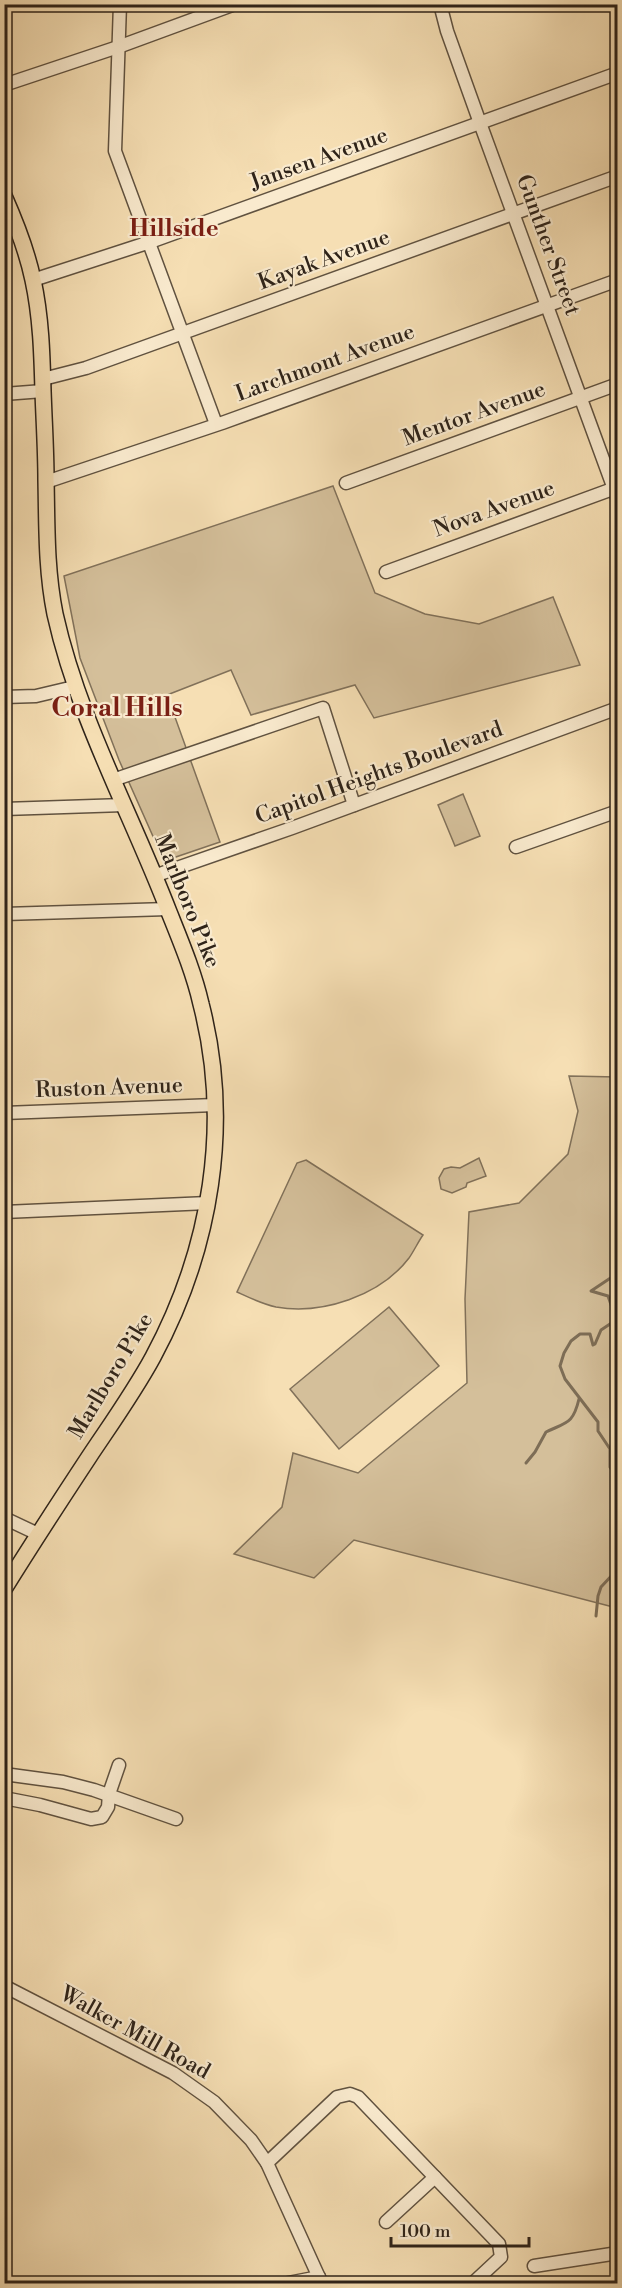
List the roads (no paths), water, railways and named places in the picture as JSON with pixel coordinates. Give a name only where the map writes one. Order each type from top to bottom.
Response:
[{"type":"main road","name":"Marlboro Pike","points":[[4,196],[22,240],[38,305],[46,482],[45,534],[48,572],[62,643],[74,687],[168,909],[202,1007],[213,1069],[215,1105],[214,1159],[208,1203],[189,1276],[166,1331],[132,1392],[4,1589]]},
{"type":"street","points":[[120,4],[115,152],[216,424]]},
{"type":"street","points":[[4,85],[118,47],[235,4]]},
{"type":"street","name":"Gunther Street","points":[[440,4],[447,31],[480,123],[616,491]]},
{"type":"street","name":"Jansen Avenue","points":[[33,280],[150,242],[618,73]]},
{"type":"street","name":"Kayak Avenue","points":[[4,394],[43,385],[618,176]]},
{"type":"street","name":"Larchmont Avenue","points":[[46,482],[216,424],[618,280]]},
{"type":"street","name":"Mentor Avenue","points":[[346,483],[618,384]]},
{"type":"street","name":"Nova Avenue","points":[[386,572],[616,491]]},
{"type":"street","points":[[4,697],[36,696],[74,687]]},
{"type":"street","points":[[113,780],[323,708],[354,805]]},
{"type":"street","name":"Capitol Heights Boulevard","points":[[154,876],[618,708]]},
{"type":"street","points":[[4,809],[124,805]]},
{"type":"street","points":[[516,847],[618,811]]},
{"type":"street","points":[[4,914],[168,909]]},
{"type":"street","name":"Ruston Avenue","points":[[4,1113],[215,1105]]},
{"type":"street","points":[[4,1212],[208,1203]]},
{"type":"street","points":[[4,1518],[38,1534]]},
{"type":"street","points":[[4,1798],[91,1819],[102,1817],[108,1807],[109,1794],[120,1766]]},
{"type":"street","points":[[4,1773],[63,1782],[109,1794],[176,1819]]},
{"type":"street","name":"Walker Mill Road","points":[[4,1986],[189,2084],[226,2112],[251,2140],[267,2163],[320,2280]]},
{"type":"street","points":[[267,2163],[337,2097],[350,2094],[363,2100],[498,2244],[501,2257],[472,2283]]},
{"type":"street","points":[[386,2222],[435,2177]]},
{"type":"street","points":[[534,2266],[618,2253]]},
{"type":"street","points":[[284,2283],[320,2280]]},
{"type":"waterway","points":[[618,1273],[591,1291],[608,1296],[615,1316],[613,1322],[601,1330],[593,1345],[590,1334],[580,1334],[571,1341],[560,1366],[565,1379],[598,1422],[598,1431],[610,1449],[610,1467],[618,1478]]},
{"type":"waterway","points":[[526,1463],[546,1432],[564,1424],[571,1418],[579,1399]]},
{"type":"waterway","points":[[596,1616],[601,1587],[615,1572],[618,1557]]},
{"type":"district","name":"Hillside","points":[[174,229]]},
{"type":"district","name":"Coral Hills","points":[[117,708]]}]
